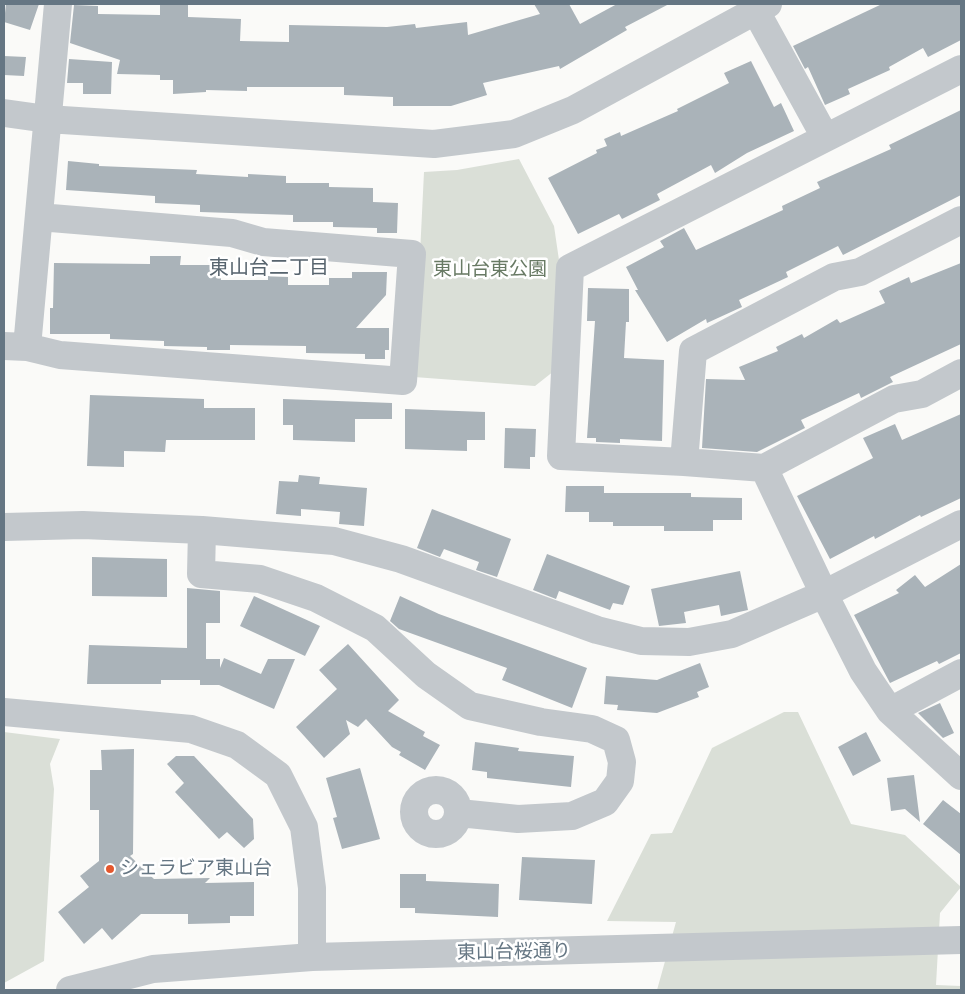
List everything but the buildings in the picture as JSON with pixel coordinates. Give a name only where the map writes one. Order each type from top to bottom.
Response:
[{"type":"street","points":[[38,218],[232,233],[263,242],[412,254],[403,382],[60,355],[16,346],[38,218],[58,4]]},
{"type":"street","points":[[4,112],[47,119],[434,144],[514,134],[573,110],[758,6],[825,137]]},
{"type":"street","points":[[961,69],[570,268],[561,456],[764,468],[894,399],[922,394],[961,373]]},
{"type":"street","points":[[684,462],[693,351],[834,277],[860,272],[961,220]]},
{"type":"street","points":[[764,468],[863,671],[890,710],[961,776]]},
{"type":"street","points":[[4,527],[83,525],[202,530],[334,541],[401,559],[597,630],[641,641],[689,642],[732,634],[824,594],[961,524]]},
{"type":"street","points":[[202,530],[201,574],[260,579],[316,598],[375,628],[426,675],[470,706],[541,722],[592,729],[616,740],[622,762],[620,780],[605,802],[572,816],[518,819],[459,813]]},
{"type":"street","points":[[890,710],[961,673]]},
{"type":"street","points":[[4,712],[191,729],[237,745],[278,775],[304,827],[312,888],[312,957]]},
{"type":"street","name":"東山台桜通り","points":[[70,990],[153,969],[312,957],[961,940]]},
{"type":"green space","name":"東山台東公園","points":[[519,159],[554,226],[560,267],[554,371],[535,386],[414,377],[424,172],[457,170]]},
{"type":"green space","points":[[784,712],[798,712],[851,824],[905,835],[961,887],[940,913],[936,985],[961,986],[961,990],[657,990],[676,922],[607,921],[651,834],[672,833],[712,748]]},
{"type":"green space","points":[[4,732],[60,739],[50,764],[54,789],[44,961],[4,983]]},
{"type":"place","name":"シェラビア東山台","points":[[110,869]]},
{"type":"district","name":"東山台二丁目","points":[[269,269]]}]
